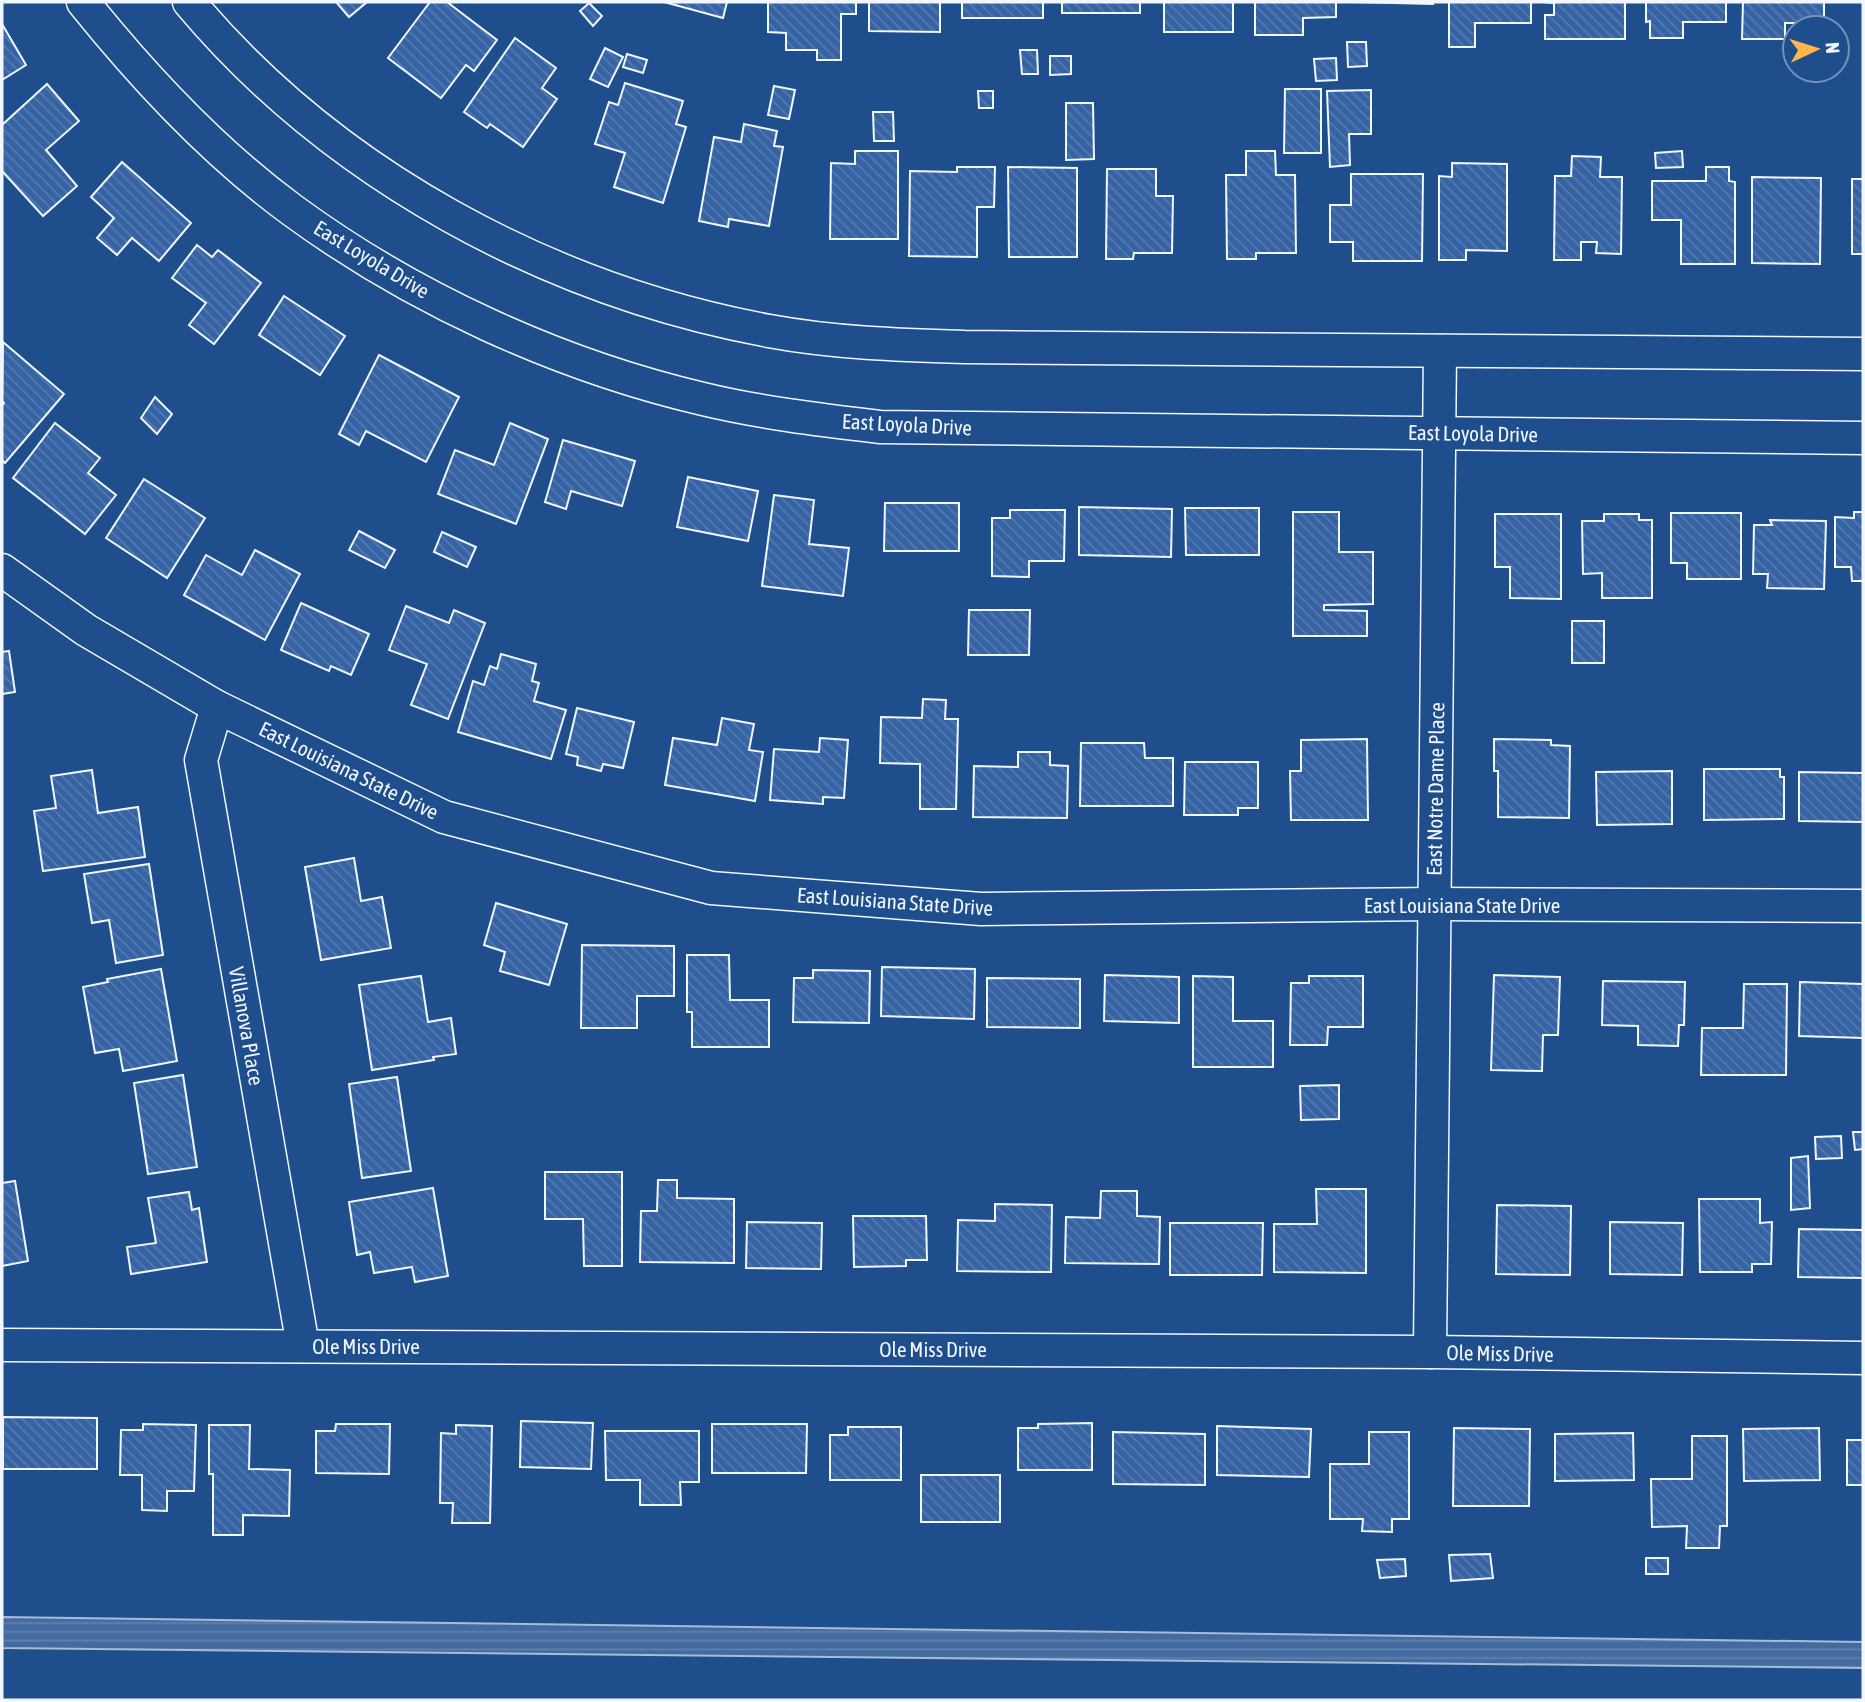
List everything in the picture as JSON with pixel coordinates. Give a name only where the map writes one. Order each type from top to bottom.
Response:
[{"type":"street","name":"East Loyola Drive","points":[[83,2],[132,62],[217,148],[292,210],[387,272],[483,323],[582,364],[702,399],[788,416],[880,427],[1863,438]]},
{"type":"street","points":[[189,2],[209,26],[277,93],[360,159],[434,207],[519,251],[613,289],[687,313],[769,331],[850,343],[965,348],[1863,354]]},
{"type":"street","name":"East Notre Dame Place","points":[[1430,1352],[1440,351]]},
{"type":"street","name":"East Louisiana State Drive","points":[[2,570],[86,630],[217,708],[444,817],[711,888],[981,909],[1434,904],[1863,906]]},
{"type":"street","name":"Villanova Place","points":[[217,708],[201,760],[303,1346]]},
{"type":"street","name":"Ole Miss Drive","points":[[2,1345],[1430,1352],[1863,1357]]},
{"type":"water","points":[[2,1617],[1863,1642],[1863,1668],[2,1648]]},
{"type":"building","points":[[336,2],[367,2],[349,17]]},
{"type":"building","points":[[430,2],[447,2],[497,40],[474,71],[466,65],[441,98],[388,58]]},
{"type":"building","points":[[664,2],[727,2],[723,18]]},
{"type":"building","points":[[768,2],[856,2],[856,14],[841,14],[841,60],[817,60],[817,50],[786,50],[786,33],[768,32]]},
{"type":"building","points":[[869,2],[940,2],[940,32],[869,31]]},
{"type":"building","points":[[962,2],[1043,2],[1043,18],[962,18]]},
{"type":"building","points":[[1062,2],[1140,2],[1140,13],[1062,13]]},
{"type":"building","points":[[1164,2],[1233,2],[1233,32],[1164,32]]},
{"type":"building","points":[[1255,2],[1336,2],[1336,17],[1303,18],[1303,35],[1255,35]]},
{"type":"building","points":[[1353,2],[1433,2],[1433,4]]},
{"type":"building","points":[[1449,2],[1531,2],[1531,23],[1475,23],[1475,47],[1449,47]]},
{"type":"building","points":[[1542,2],[1625,2],[1625,39],[1545,39],[1545,15],[1554,15],[1554,3]]},
{"type":"building","points":[[1646,2],[1726,2],[1726,22],[1683,22],[1683,38],[1650,38],[1650,21],[1646,22]]},
{"type":"building","points":[[1743,2],[1824,2],[1824,14],[1781,14],[1781,39],[1742,39]]},
{"type":"building","points":[[589,3],[602,16],[593,26],[580,11]]},
{"type":"building","points":[[2,24],[26,65],[2,80]]},
{"type":"building","points":[[515,38],[556,68],[542,88],[557,99],[523,147],[490,124],[487,128],[464,112]]},
{"type":"building","points":[[1347,42],[1366,42],[1367,66],[1348,67]]},
{"type":"building","points":[[605,48],[623,57],[608,87],[590,79]]},
{"type":"building","points":[[1020,50],[1037,50],[1038,74],[1022,74]]},
{"type":"building","points":[[627,54],[647,60],[643,73],[623,67]]},
{"type":"building","points":[[1050,56],[1071,56],[1071,74],[1050,75]]},
{"type":"building","points":[[1336,58],[1337,80],[1316,81],[1314,59]]},
{"type":"building","points":[[625,83],[683,101],[676,124],[686,127],[663,203],[614,187],[625,153],[595,144],[609,102],[618,105]]},
{"type":"building","points":[[47,84],[79,121],[46,150],[77,186],[43,216],[2,171],[2,125]]},
{"type":"building","points":[[774,86],[795,90],[789,119],[768,115]]},
{"type":"building","points":[[1285,89],[1321,89],[1321,153],[1284,153]]},
{"type":"building","points":[[1371,90],[1371,134],[1349,134],[1350,165],[1330,167],[1327,91]]},
{"type":"building","points":[[978,91],[993,91],[993,108],[979,108]]},
{"type":"building","points":[[1066,103],[1093,103],[1094,159],[1066,160]]},
{"type":"building","points":[[873,112],[893,112],[894,141],[874,141]]},
{"type":"building","points":[[744,124],[777,131],[774,146],[783,147],[769,226],[729,219],[728,227],[699,221],[714,137],[741,142]]},
{"type":"building","points":[[855,151],[898,151],[898,239],[830,239],[831,163],[855,164]]},
{"type":"building","points":[[1246,151],[1275,151],[1276,175],[1295,175],[1296,253],[1256,253],[1256,259],[1227,259],[1226,175],[1246,175]]},
{"type":"building","points":[[1682,151],[1683,167],[1656,168],[1655,153]]},
{"type":"building","points":[[1572,156],[1601,157],[1600,177],[1622,177],[1621,254],[1596,253],[1597,242],[1581,242],[1581,260],[1554,260],[1555,176],[1571,176]]},
{"type":"building","points":[[122,162],[191,223],[159,261],[132,238],[117,255],[97,238],[114,218],[91,197]]},
{"type":"building","points":[[1452,163],[1507,164],[1507,251],[1466,250],[1466,260],[1439,260],[1439,176],[1452,177]]},
{"type":"building","points":[[957,167],[995,167],[994,207],[977,207],[977,257],[909,256],[910,171],[957,172]]},
{"type":"building","points":[[1008,167],[1077,168],[1077,257],[1009,257]]},
{"type":"building","points":[[1706,167],[1729,167],[1729,181],[1735,182],[1735,264],[1681,264],[1681,220],[1652,220],[1652,181],[1706,181]]},
{"type":"building","points":[[1107,169],[1156,169],[1156,196],[1173,196],[1172,253],[1134,253],[1133,259],[1106,259]]},
{"type":"building","points":[[1351,174],[1423,174],[1422,261],[1353,261],[1353,242],[1330,242],[1330,205],[1351,205]]},
{"type":"building","points":[[1752,177],[1821,178],[1820,264],[1752,263]]},
{"type":"building","points":[[1852,179],[1863,179],[1863,254],[1852,254]]},
{"type":"building","points":[[197,245],[212,257],[218,250],[261,283],[214,344],[189,325],[206,303],[172,278]]},
{"type":"building","points":[[284,296],[345,336],[320,375],[259,335]]},
{"type":"building","points":[[3,342],[64,394],[5,463],[2,460]]},
{"type":"building","points":[[379,355],[459,397],[426,462],[366,431],[359,445],[339,434]]},
{"type":"building","points":[[155,397],[172,414],[157,434],[141,418]]},
{"type":"building","points":[[55,423],[100,458],[88,473],[116,495],[85,534],[13,478]]},
{"type":"building","points":[[510,423],[548,439],[516,524],[438,494],[455,450],[494,465]]},
{"type":"building","points":[[563,440],[635,461],[622,506],[571,491],[566,509],[545,502]]},
{"type":"building","points":[[688,477],[758,491],[748,541],[677,527]]},
{"type":"building","points":[[144,479],[205,518],[167,578],[106,538]]},
{"type":"building","points":[[774,495],[814,500],[809,544],[849,548],[843,596],[762,586]]},
{"type":"building","points":[[885,503],[959,503],[959,551],[884,551]]},
{"type":"building","points":[[1079,507],[1172,509],[1171,557],[1079,555]]},
{"type":"building","points":[[1185,508],[1259,508],[1259,555],[1186,555]]},
{"type":"building","points":[[1010,510],[1065,510],[1064,561],[1029,561],[1029,577],[992,576],[992,518],[1010,518]]},
{"type":"building","points":[[1293,512],[1339,512],[1339,552],[1373,552],[1373,604],[1324,605],[1324,610],[1367,611],[1367,636],[1293,636]]},
{"type":"building","points":[[1854,512],[1863,512],[1863,581],[1852,581],[1851,567],[1835,567],[1835,517],[1854,518]]},
{"type":"building","points":[[1671,513],[1741,513],[1741,579],[1687,579],[1687,563],[1671,563]]},
{"type":"building","points":[[1495,514],[1561,514],[1561,599],[1510,598],[1510,567],[1495,567]]},
{"type":"building","points":[[1604,514],[1639,514],[1639,520],[1652,520],[1652,598],[1602,598],[1602,573],[1583,574],[1582,521],[1604,521]]},
{"type":"building","points":[[1770,520],[1826,521],[1824,589],[1767,588],[1768,574],[1753,574],[1754,525],[1772,525]]},
{"type":"building","points":[[359,531],[395,550],[385,568],[349,550]]},
{"type":"building","points":[[442,532],[476,547],[467,567],[434,552]]},
{"type":"building","points":[[255,550],[300,574],[265,640],[184,595],[206,555],[242,575]]},
{"type":"building","points":[[301,603],[369,634],[351,675],[331,666],[329,671],[281,650]]},
{"type":"building","points":[[406,606],[449,623],[454,610],[485,623],[448,719],[411,705],[427,664],[389,650]]},
{"type":"building","points":[[969,610],[1030,610],[1029,655],[968,655]]},
{"type":"building","points":[[1572,621],[1604,621],[1604,663],[1572,663]]},
{"type":"building","points":[[9,651],[15,692],[2,694],[2,652]]},
{"type":"building","points":[[501,654],[536,664],[532,681],[539,683],[534,701],[566,710],[551,759],[458,732],[473,681],[484,685],[490,666],[497,669]]},
{"type":"building","points":[[923,699],[946,700],[945,719],[958,719],[956,809],[920,809],[920,764],[880,763],[881,717],[922,718]]},
{"type":"building","points":[[577,708],[634,722],[623,768],[603,764],[601,771],[577,765],[578,757],[566,754]]},
{"type":"building","points":[[722,718],[754,724],[749,750],[763,752],[755,801],[665,785],[673,738],[717,745]]},
{"type":"building","points":[[820,738],[848,740],[844,798],[823,797],[823,804],[770,800],[774,749],[819,752]]},
{"type":"building","points":[[1367,739],[1368,820],[1291,820],[1290,771],[1301,771],[1301,740]]},
{"type":"building","points":[[1494,739],[1551,740],[1551,745],[1570,746],[1569,818],[1498,817],[1498,771],[1494,771]]},
{"type":"building","points":[[1081,743],[1144,743],[1145,758],[1173,758],[1173,806],[1080,806]]},
{"type":"building","points":[[1018,752],[1050,752],[1050,765],[1068,766],[1067,818],[973,817],[974,766],[1018,767]]},
{"type":"building","points":[[1185,762],[1258,762],[1258,808],[1238,808],[1238,815],[1184,815]]},
{"type":"building","points":[[1704,769],[1780,769],[1780,777],[1784,777],[1784,819],[1704,820]]},
{"type":"building","points":[[92,770],[98,813],[138,807],[145,857],[43,871],[34,811],[56,808],[51,776]]},
{"type":"building","points":[[1672,771],[1672,824],[1597,825],[1596,772]]},
{"type":"building","points":[[1799,772],[1863,773],[1863,822],[1799,821]]},
{"type":"building","points":[[354,858],[361,901],[382,897],[391,948],[321,960],[305,867]]},
{"type":"building","points":[[149,864],[163,955],[116,963],[109,920],[92,923],[84,874]]},
{"type":"building","points":[[496,903],[567,924],[549,985],[500,971],[505,952],[484,945]]},
{"type":"building","points":[[582,945],[674,946],[674,996],[637,996],[637,1028],[581,1028]]},
{"type":"building","points":[[687,955],[729,955],[730,1000],[769,1000],[769,1047],[692,1047],[692,1012],[687,1012]]},
{"type":"building","points":[[882,967],[975,969],[974,1019],[881,1016]]},
{"type":"building","points":[[161,969],[177,1061],[123,1071],[119,1049],[95,1053],[83,987],[108,982],[107,979]]},
{"type":"building","points":[[813,970],[870,971],[869,1023],[793,1022],[794,978],[813,978]]},
{"type":"building","points":[[1105,975],[1179,977],[1179,1023],[1104,1021]]},
{"type":"building","points":[[1494,975],[1560,977],[1558,1035],[1543,1035],[1542,1071],[1491,1070]]},
{"type":"building","points":[[421,976],[428,1022],[451,1018],[456,1054],[372,1070],[359,985]]},
{"type":"building","points":[[1193,976],[1233,977],[1233,1021],[1273,1021],[1273,1067],[1193,1067]]},
{"type":"building","points":[[1309,976],[1363,976],[1363,1027],[1328,1027],[1327,1045],[1290,1045],[1291,983],[1309,983]]},
{"type":"building","points":[[987,978],[1080,979],[1080,1028],[987,1027]]},
{"type":"building","points":[[1603,981],[1685,982],[1684,1025],[1679,1025],[1678,1046],[1638,1045],[1638,1026],[1602,1025]]},
{"type":"building","points":[[1800,982],[1863,984],[1863,1038],[1799,1036]]},
{"type":"building","points":[[1744,984],[1787,984],[1786,1075],[1701,1075],[1702,1028],[1743,1028]]},
{"type":"building","points":[[183,1075],[197,1167],[148,1174],[134,1083]]},
{"type":"building","points":[[397,1077],[411,1171],[362,1178],[349,1084]]},
{"type":"building","points":[[1339,1085],[1339,1119],[1301,1120],[1300,1086]]},
{"type":"building","points":[[1853,1132],[1863,1132],[1863,1149],[1855,1150]]},
{"type":"building","points":[[1841,1136],[1842,1158],[1816,1159],[1815,1137]]},
{"type":"building","points":[[1808,1156],[1810,1208],[1791,1210],[1791,1158]]},
{"type":"building","points":[[545,1172],[622,1172],[622,1266],[584,1266],[583,1219],[545,1219]]},
{"type":"building","points":[[658,1180],[677,1180],[677,1198],[734,1199],[734,1263],[640,1262],[641,1211],[657,1211]]},
{"type":"building","points":[[15,1181],[28,1261],[2,1266],[2,1183]]},
{"type":"building","points":[[433,1188],[448,1276],[415,1282],[412,1267],[374,1273],[370,1252],[357,1255],[349,1202]]},
{"type":"building","points":[[1316,1189],[1366,1189],[1366,1273],[1274,1272],[1274,1224],[1317,1224]]},
{"type":"building","points":[[1101,1191],[1137,1191],[1137,1216],[1160,1217],[1159,1264],[1065,1263],[1066,1217],[1100,1218]]},
{"type":"building","points":[[189,1192],[192,1210],[199,1208],[207,1262],[131,1274],[127,1247],[156,1243],[148,1198]]},
{"type":"building","points":[[1699,1199],[1760,1199],[1760,1223],[1772,1222],[1771,1264],[1752,1264],[1752,1272],[1700,1272]]},
{"type":"building","points":[[995,1204],[1052,1205],[1051,1272],[957,1271],[958,1220],[995,1221]]},
{"type":"building","points":[[1497,1205],[1571,1206],[1570,1275],[1496,1274]]},
{"type":"building","points":[[853,1216],[926,1216],[927,1260],[906,1260],[906,1266],[854,1267]]},
{"type":"building","points":[[747,1222],[822,1223],[821,1269],[746,1268]]},
{"type":"building","points":[[1610,1222],[1683,1223],[1682,1275],[1610,1274]]},
{"type":"building","points":[[1170,1223],[1263,1223],[1262,1275],[1170,1275]]},
{"type":"building","points":[[1799,1229],[1863,1230],[1863,1278],[1798,1277]]},
{"type":"building","points":[[3,1417],[97,1418],[97,1469],[3,1469]]},
{"type":"building","points":[[521,1421],[593,1423],[591,1469],[520,1467]]},
{"type":"building","points":[[1092,1423],[1092,1470],[1018,1470],[1018,1428],[1038,1428],[1038,1424]]},
{"type":"building","points":[[143,1424],[196,1425],[194,1491],[167,1491],[167,1511],[142,1510],[142,1475],[120,1475],[121,1430],[143,1430]]},
{"type":"building","points":[[336,1424],[390,1424],[389,1474],[316,1473],[316,1431],[335,1431]]},
{"type":"building","points":[[712,1424],[807,1424],[806,1473],[712,1473]]},
{"type":"building","points":[[209,1425],[250,1425],[249,1469],[290,1470],[289,1516],[243,1515],[243,1535],[213,1535],[213,1474],[209,1474]]},
{"type":"building","points":[[456,1425],[492,1426],[490,1523],[452,1523],[453,1503],[440,1503],[441,1433],[456,1434]]},
{"type":"building","points":[[1217,1426],[1311,1429],[1309,1477],[1217,1475]]},
{"type":"building","points":[[848,1427],[901,1427],[901,1480],[830,1480],[830,1435],[848,1435]]},
{"type":"building","points":[[1454,1428],[1530,1429],[1529,1506],[1453,1506]]},
{"type":"building","points":[[1819,1428],[1820,1480],[1744,1481],[1743,1429]]},
{"type":"building","points":[[605,1431],[699,1431],[699,1482],[680,1482],[681,1505],[640,1505],[640,1480],[606,1480]]},
{"type":"building","points":[[1113,1432],[1205,1434],[1205,1485],[1113,1484]]},
{"type":"building","points":[[1369,1432],[1409,1432],[1409,1519],[1392,1519],[1392,1532],[1362,1531],[1363,1519],[1330,1519],[1330,1464],[1369,1464]]},
{"type":"building","points":[[1633,1433],[1634,1480],[1555,1481],[1555,1434]]},
{"type":"building","points":[[1692,1436],[1727,1436],[1727,1526],[1720,1526],[1719,1548],[1686,1548],[1687,1526],[1652,1527],[1651,1479],[1692,1479]]},
{"type":"building","points":[[1847,1440],[1863,1440],[1863,1485],[1847,1485]]},
{"type":"building","points":[[921,1475],[1000,1475],[1000,1522],[921,1522]]},
{"type":"building","points":[[1490,1554],[1493,1578],[1451,1581],[1449,1555]]},
{"type":"building","points":[[1646,1558],[1668,1558],[1668,1574],[1646,1574]]},
{"type":"building","points":[[1405,1559],[1406,1576],[1380,1578],[1377,1560]]}]
